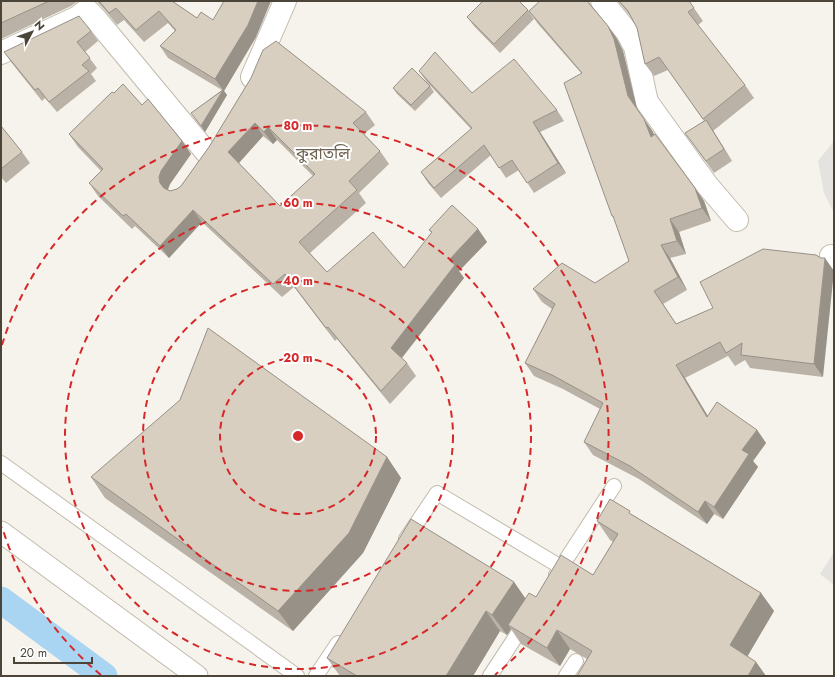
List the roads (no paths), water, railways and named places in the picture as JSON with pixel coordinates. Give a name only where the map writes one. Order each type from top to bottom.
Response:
[{"type":"street","points":[[242,96],[249,84],[285,1]]},
{"type":"street","points":[[602,1],[627,32],[635,47],[648,102],[707,185],[737,220]]},
{"type":"street","points":[[1,54],[78,17],[87,10],[207,153]]},
{"type":"street","points":[[194,172],[219,134]]},
{"type":"street","points":[[1,532],[197,676]]},
{"type":"lane","points":[[1,463],[297,676]]},
{"type":"lane","points":[[549,586],[614,486]]},
{"type":"lane","points":[[398,552],[437,493],[561,567]]},
{"type":"lane","points":[[490,676],[532,612]]},
{"type":"lane","points":[[316,676],[346,630]]},
{"type":"lane","points":[[566,676],[576,661]]},
{"type":"waterway","points":[[1,600],[104,676]]},
{"type":"district","name":"কুরাতলি","points":[[323,153]]}]
